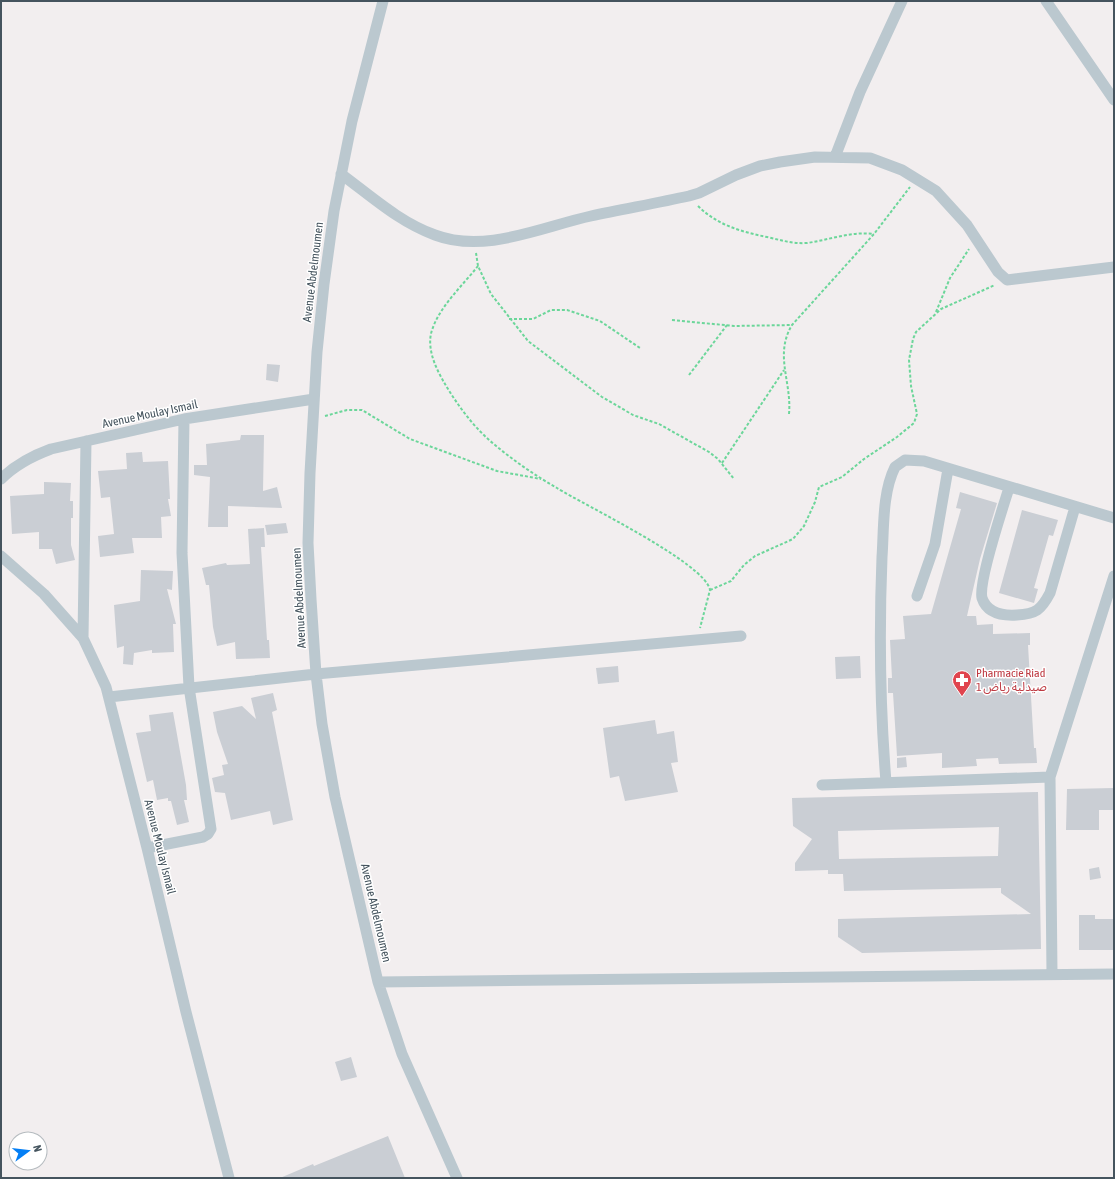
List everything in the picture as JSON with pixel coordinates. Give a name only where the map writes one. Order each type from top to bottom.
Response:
[{"type":"street","name":"Avenue Abdelmoumen","points":[[383,1],[354,114],[334,211],[317,352],[308,543],[316,674],[322,724],[335,797],[378,982],[402,1054],[457,1178]]},
{"type":"street","points":[[835,157],[860,92],[902,1]]},
{"type":"street","points":[[1046,1],[1114,100]]},
{"type":"street","points":[[341,174],[386,208],[412,225],[435,236],[459,241],[474,242],[509,237],[590,216],[699,194],[736,175],[760,166],[799,159],[835,157],[870,158],[885,163],[916,178],[936,191],[977,238],[998,272],[1008,280],[1114,267]]},
{"type":"street","name":"Avenue Moulay Ismail","points":[[1,479],[32,456],[51,449],[184,419],[314,399]]},
{"type":"street","points":[[147,848],[203,837],[210,832],[189,687],[182,552],[184,419]]},
{"type":"street","points":[[82,638],[86,441]]},
{"type":"street","points":[[886,782],[881,693],[881,600],[887,497],[892,473],[895,467],[902,461],[924,461],[1009,488],[1114,518]]},
{"type":"street","points":[[917,596],[935,544],[948,469]]},
{"type":"street","points":[[1009,488],[989,557],[981,593],[985,604],[993,612],[1010,616],[1028,614],[1037,612],[1044,604],[1050,594],[1075,507]]},
{"type":"street","name":"Avenue Moulay Ismail","points":[[1,556],[44,594],[82,638],[95,661],[109,698],[186,1012],[229,1178]]},
{"type":"street","points":[[1052,974],[1050,777],[1114,576]]},
{"type":"street","points":[[109,698],[189,687],[316,674],[741,636]]},
{"type":"street","points":[[822,785],[1050,777]]},
{"type":"street","points":[[378,982],[1114,974]]},
{"type":"path","points":[[789,414],[789,395],[784,370],[784,341],[792,325],[874,234],[916,178]]},
{"type":"path","points":[[689,196],[703,211],[724,224],[754,235],[792,243],[817,241],[859,233],[874,234]]},
{"type":"path","points":[[936,313],[950,278],[977,238]]},
{"type":"path","points":[[474,242],[478,266],[491,294],[528,341],[602,397],[633,415],[658,424],[709,452],[722,463],[734,479]]},
{"type":"path","points":[[478,266],[444,308],[432,329],[431,348],[439,373],[451,393],[484,435],[495,446],[543,479],[668,551],[698,574],[708,584],[710,590],[696,641]]},
{"type":"path","points":[[710,590],[731,581],[744,565],[756,556],[793,539],[808,520],[819,487],[842,477],[864,459],[897,438],[914,423],[917,414],[910,371],[910,349],[916,332],[936,313],[951,304],[1008,280]]},
{"type":"path","points":[[510,319],[533,319],[551,310],[567,310],[600,321],[640,348]]},
{"type":"path","points":[[672,320],[727,325],[792,325]]},
{"type":"path","points":[[689,375],[727,325]]},
{"type":"path","points":[[722,463],[784,370]]},
{"type":"path","points":[[313,420],[347,410],[362,410],[410,439],[497,471],[543,479]]},
{"type":"building","points":[[267,364],[280,365],[278,382],[266,380]]},
{"type":"building","points":[[241,435],[264,435],[263,491],[277,487],[282,508],[228,506],[228,527],[208,527],[210,477],[194,475],[194,465],[207,465],[206,444],[240,440]]},
{"type":"building","points":[[142,452],[143,462],[168,461],[170,499],[168,499],[171,516],[161,517],[162,538],[132,538],[134,553],[100,557],[98,536],[114,534],[110,497],[101,498],[98,471],[127,469],[126,453]]},
{"type":"building","points":[[44,482],[71,483],[70,501],[73,501],[73,518],[71,518],[71,545],[75,560],[56,564],[52,549],[39,549],[39,532],[12,534],[10,496],[44,494]]},
{"type":"building","name":"Pharmacie Riad 1 صيدلية رياض","points":[[960,492],[997,503],[980,559],[967,616],[976,616],[977,625],[993,624],[993,634],[1030,633],[1030,645],[1028,645],[1034,748],[1036,748],[1037,763],[999,764],[998,758],[976,759],[977,766],[942,768],[942,753],[897,756],[893,693],[888,693],[888,678],[892,678],[890,640],[905,639],[903,616],[931,614],[961,509],[956,508]]},
{"type":"building","points":[[1022,510],[1058,520],[1053,536],[1049,535],[1034,588],[1038,589],[1034,603],[999,593]]},
{"type":"building","points":[[286,523],[288,533],[267,535],[265,525]]},
{"type":"building","points":[[264,528],[265,547],[261,547],[267,640],[269,640],[270,658],[236,659],[235,642],[217,646],[213,627],[209,585],[206,585],[202,568],[226,563],[227,565],[250,564],[248,529]]},
{"type":"building","points":[[141,570],[173,571],[172,590],[167,589],[176,624],[173,624],[174,652],[152,653],[152,650],[134,653],[133,665],[123,664],[124,646],[117,648],[114,605],[140,601]]},
{"type":"building","points":[[860,656],[861,678],[836,679],[835,657]]},
{"type":"building","points":[[618,666],[619,682],[598,684],[596,668]]},
{"type":"building","points":[[273,693],[277,710],[272,712],[293,820],[273,825],[270,811],[231,820],[225,793],[215,792],[212,778],[224,775],[222,765],[228,764],[217,732],[213,712],[242,706],[256,719],[251,698]]},
{"type":"building","points":[[173,712],[186,785],[187,800],[184,800],[189,822],[177,825],[171,801],[168,801],[168,798],[157,800],[153,780],[147,782],[136,733],[151,731],[149,715]]},
{"type":"building","points":[[655,720],[657,734],[674,731],[678,762],[671,763],[678,792],[625,801],[619,776],[610,778],[603,728]]},
{"type":"building","points":[[906,757],[907,767],[897,768],[897,758]]},
{"type":"building","points":[[1114,788],[1114,810],[1099,810],[1099,830],[1066,830],[1067,789]]},
{"type":"building","points":[[1038,792],[1041,949],[862,953],[838,937],[838,919],[1031,914],[1001,893],[1001,888],[844,891],[843,874],[828,874],[828,870],[795,871],[795,863],[812,839],[793,826],[792,798]],"holes":[[[999,827],[998,856],[839,859],[838,831]]]},
{"type":"building","points":[[1099,867],[1101,878],[1090,880],[1089,869]]},
{"type":"building","points":[[1079,915],[1095,915],[1095,919],[1114,919],[1114,950],[1079,950]]},
{"type":"building","points":[[351,1057],[357,1077],[341,1081],[335,1062]]},
{"type":"building","points":[[388,1136],[405,1178],[280,1178],[313,1164],[314,1166]]},
{"type":"place","name":"Pharmacie Riad 1 صيدلية رياض","points":[[962,697]]}]
